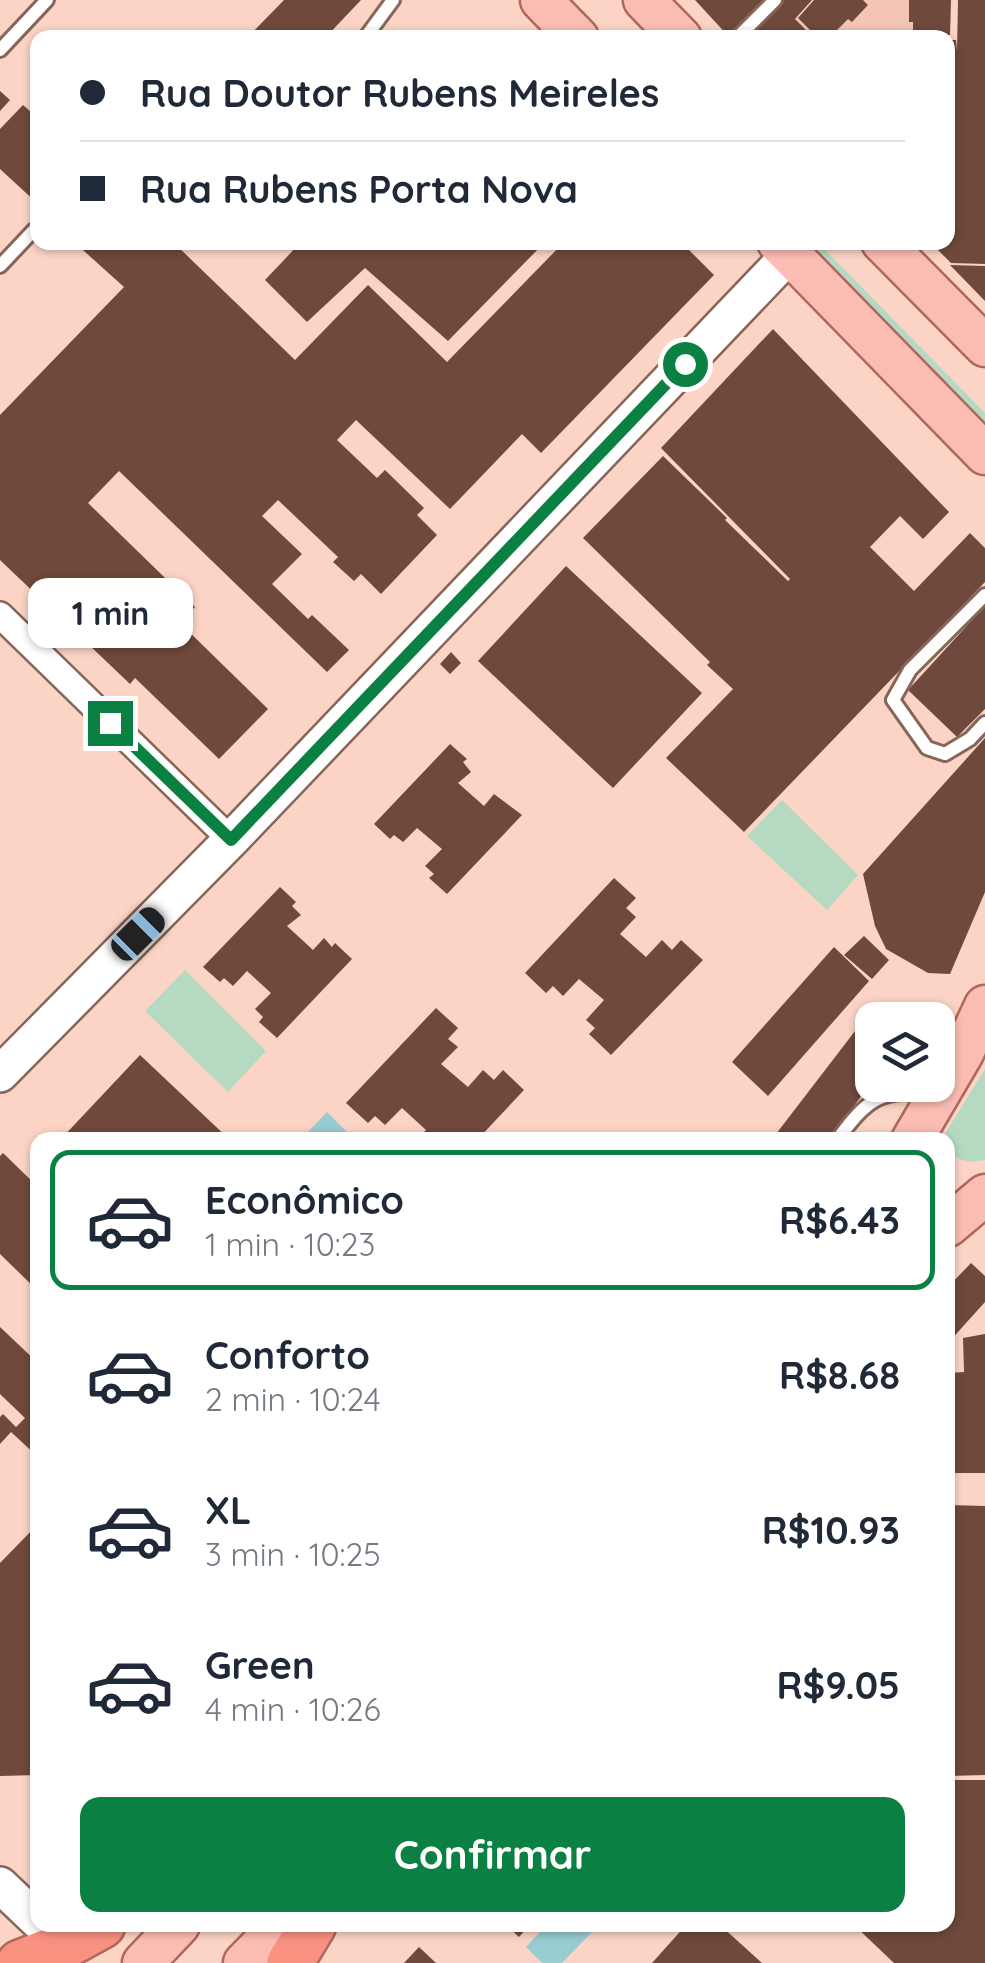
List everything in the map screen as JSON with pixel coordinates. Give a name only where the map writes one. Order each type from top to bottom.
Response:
[{"type":"highway","points":[[20,1963],[57,1932]]},
{"type":"highway","points":[[290,1963],[309,1932]]},
{"type":"main road","points":[[542,0],[570,30]]},
{"type":"main road","points":[[644,0],[673,30]]},
{"type":"main road","points":[[786,250],[985,454]]},
{"type":"main road","points":[[890,250],[985,346]]},
{"type":"main road","points":[[955,1065],[985,1006]]},
{"type":"main road","points":[[917,1132],[936,1102]]},
{"type":"main road","points":[[143,1963],[173,1932]]},
{"type":"main road","points":[[244,1963],[274,1932]]},
{"type":"street","points":[[0,1074],[231,840],[782,250]]},
{"type":"street","points":[[0,615],[231,840]]},
{"type":"street","points":[[0,1885],[30,1907]]},
{"type":"lane","points":[[0,50],[48,0]]},
{"type":"lane","points":[[371,30],[393,0]]},
{"type":"lane","points":[[745,30],[776,0]]},
{"type":"lane","points":[[0,266],[30,234]]},
{"type":"lane","points":[[985,595],[910,670],[893,700],[927,748],[945,754],[970,739],[985,723]]},
{"type":"lane","points":[[843,1132],[861,1108],[871,1102]]},
{"type":"shaded area","points":[[814,0],[951,0],[950,30],[787,30]]},
{"type":"green space","points":[[816,250],[826,250],[985,413],[985,423]]},
{"type":"green space","points":[[782,800],[858,875],[827,910],[747,836]]},
{"type":"green space","points":[[185,970],[266,1051],[228,1092],[145,1011]]},
{"type":"green space","points":[[985,1069],[985,1160],[967,1162],[955,1157],[955,1132],[946,1132]]},
{"type":"water","points":[[327,1112],[347,1132],[308,1132]]},
{"type":"water","points":[[540,1932],[592,1932],[562,1963],[542,1963],[526,1947]]},
{"type":"building","points":[[284,0],[361,0],[333,30],[255,30]]},
{"type":"building","points":[[695,0],[812,0],[795,19],[806,30],[723,30]]},
{"type":"building","points":[[814,0],[863,0],[868,5],[852,22],[848,19],[837,30],[810,30],[798,18]]},
{"type":"building","points":[[909,0],[951,0],[950,30],[913,30],[913,22],[909,22]]},
{"type":"building","points":[[958,0],[985,0],[985,264],[951,263],[938,250],[955,250],[955,40],[957,51]]},
{"type":"building","points":[[0,91],[10,100],[0,111]]},
{"type":"building","points":[[23,105],[30,111],[30,197],[0,169],[0,129]]},
{"type":"building","points":[[83,250],[181,250],[295,360],[368,285],[447,362],[556,250],[689,250],[714,275],[541,453],[522,434],[450,509],[356,420],[337,440],[377,478],[385,470],[424,508],[417,515],[437,535],[381,594],[361,574],[354,581],[333,562],[338,557],[278,500],[262,516],[302,554],[272,584],[308,619],[312,615],[349,650],[327,672],[119,471],[88,503],[195,607],[180,623],[268,709],[219,759],[135,678],[130,684],[0,560],[0,415],[124,287]]},
{"type":"building","points":[[293,250],[537,250],[448,341],[365,268],[307,322],[265,280]]},
{"type":"building","points":[[950,265],[985,266],[985,301]]},
{"type":"building","points":[[773,329],[949,512],[923,539],[900,516],[870,547],[914,591],[970,533],[985,548],[985,582],[744,832],[666,758],[733,689],[583,538],[663,456],[790,579],[661,448]]},
{"type":"building","points":[[566,566],[702,693],[613,788],[478,661]]},
{"type":"building","points":[[985,606],[985,709],[957,737],[908,690]]},
{"type":"building","points":[[451,652],[461,663],[450,674],[440,664]]},
{"type":"building","points":[[985,738],[985,892],[950,974],[928,973],[886,949],[875,926],[863,874]]},
{"type":"building","points":[[450,744],[467,759],[463,762],[471,772],[458,783],[484,806],[494,794],[522,815],[447,894],[429,878],[434,874],[425,866],[442,849],[417,828],[403,842],[394,835],[390,839],[374,824]]},
{"type":"building","points":[[614,878],[636,898],[626,908],[636,917],[620,934],[646,957],[662,940],[672,950],[681,940],[703,960],[611,1055],[589,1034],[595,1028],[586,1020],[604,1000],[579,979],[563,996],[553,986],[546,993],[525,973]]},
{"type":"building","points":[[280,887],[296,902],[292,906],[301,915],[287,926],[313,950],[324,938],[352,959],[277,1038],[259,1022],[263,1017],[255,1009],[271,993],[247,971],[233,986],[224,978],[220,982],[203,967]]},
{"type":"building","points":[[864,936],[889,960],[872,979],[844,955]]},
{"type":"building","points":[[834,947],[869,981],[768,1096],[732,1062]]},
{"type":"building","points":[[436,1008],[458,1028],[448,1039],[458,1047],[441,1064],[468,1087],[483,1070],[494,1080],[503,1070],[524,1090],[485,1132],[424,1132],[402,1108],[385,1125],[375,1116],[368,1123],[346,1103]]},
{"type":"building","points":[[855,1031],[857,1102],[834,1132],[778,1132]]},
{"type":"building","points":[[140,1055],[222,1132],[68,1132]]},
{"type":"building","points":[[3,1153],[30,1179],[30,1283],[0,1254]]},
{"type":"building","points":[[971,1263],[985,1276],[985,1302],[955,1335],[955,1280]]},
{"type":"building","points":[[0,1327],[30,1355],[30,1450],[11,1432],[0,1444],[0,1417],[3,1414],[16,1427],[25,1418],[0,1394]]},
{"type":"building","points":[[985,1334],[985,1473],[955,1473],[955,1373],[964,1372],[963,1338]]},
{"type":"building","points":[[955,1505],[985,1506],[985,1775],[955,1776]]},
{"type":"building","points":[[30,1532],[30,1775],[0,1776],[0,1563]]},
{"type":"building","points":[[955,1780],[985,1780],[985,1963],[894,1963],[861,1932],[955,1932]]},
{"type":"building","points":[[680,1932],[728,1932],[762,1963],[652,1963]]},
{"type":"building","points":[[419,1947],[436,1963],[404,1963]]},
{"type":"route","points":[[110,723],[231,840],[685,364]]}]
